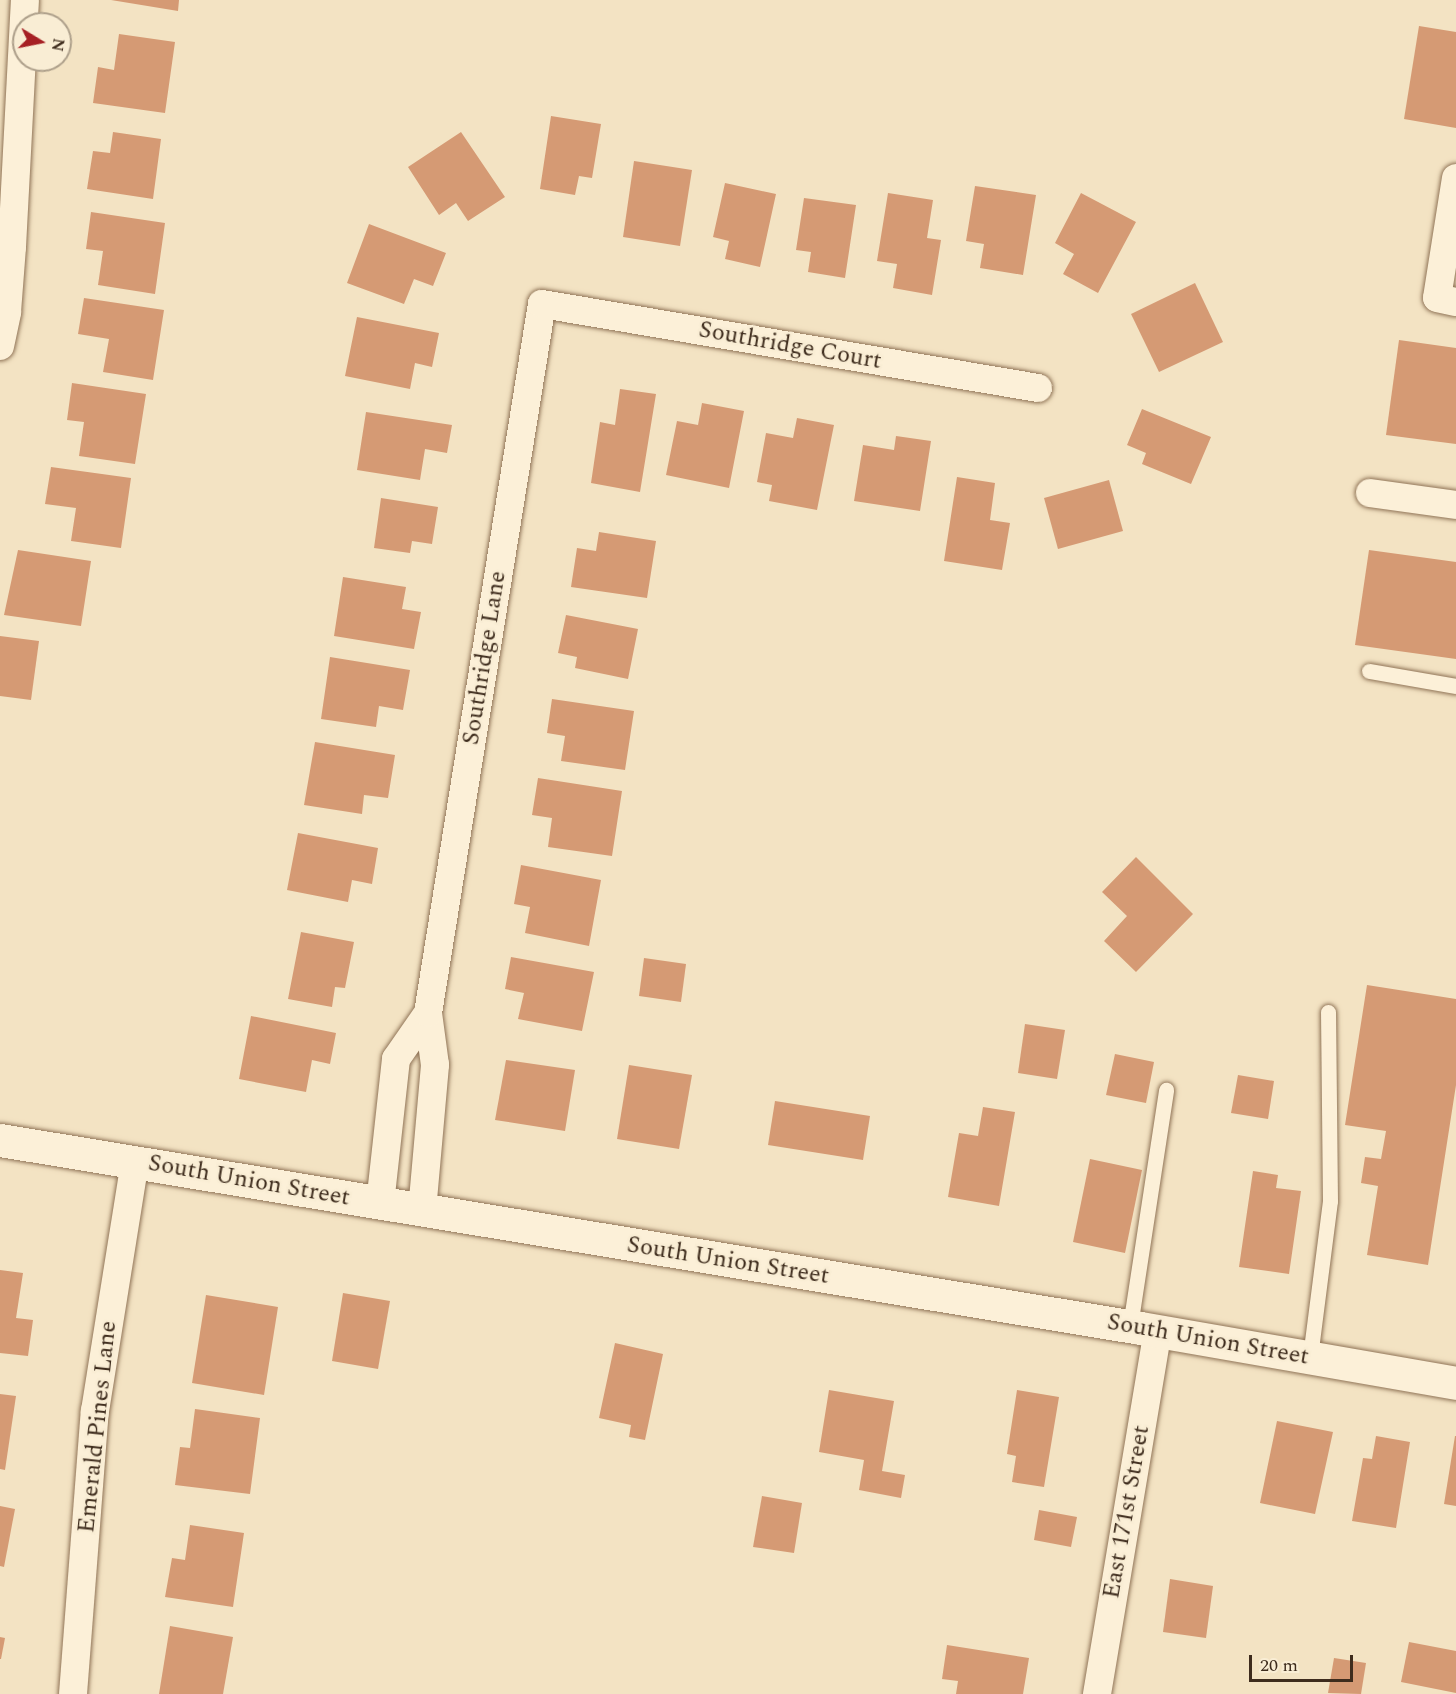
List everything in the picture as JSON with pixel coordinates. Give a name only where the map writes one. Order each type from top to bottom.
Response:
[{"type":"street","points":[[0,346],[6,312],[12,247],[25,0]]},
{"type":"street","points":[[1456,178],[1437,298],[1456,302]]},
{"type":"street","name":"Southridge Court","points":[[542,304],[1038,388]]},
{"type":"street","name":"Southridge Lane","points":[[422,1211],[435,1065],[428,1013],[542,304]]},
{"type":"street","points":[[1370,493],[1456,505]]},
{"type":"street","name":"Southridge Lane","points":[[380,1204],[396,1059],[428,1013]]},
{"type":"street","name":"South Union Street","points":[[0,1140],[1144,1328],[1456,1383]]},
{"type":"street","name":"Emerald Pines Lane","points":[[73,1694],[95,1411],[135,1162]]},
{"type":"street","name":"East 171st Street","points":[[1097,1694],[1144,1328]]},
{"type":"lane","points":[[1369,671],[1456,686]]},
{"type":"lane","points":[[1310,1357],[1330,1201],[1328,1012]]},
{"type":"lane","points":[[1144,1328],[1166,1090]]},
{"type":"building","points":[[111,0],[179,0],[178,11]]},
{"type":"building","points":[[1419,26],[1456,32],[1456,128],[1404,119]]},
{"type":"building","points":[[119,34],[175,42],[165,113],[93,103],[98,67],[114,70]]},
{"type":"building","points":[[551,116],[601,124],[592,178],[579,176],[575,195],[540,189]]},
{"type":"building","points":[[113,132],[161,139],[153,199],[87,189],[93,151],[110,153]]},
{"type":"building","points":[[461,132],[505,197],[468,221],[456,203],[439,215],[408,167]]},
{"type":"building","points":[[634,161],[692,170],[680,246],[623,237]]},
{"type":"building","points":[[725,183],[776,194],[760,267],[725,259],[729,241],[713,237]]},
{"type":"building","points":[[975,186],[1036,195],[1023,275],[980,268],[984,244],[966,241]]},
{"type":"building","points":[[888,193],[933,200],[927,238],[941,240],[932,295],[893,288],[897,264],[877,261]]},
{"type":"building","points":[[1081,193],[1136,222],[1098,293],[1063,274],[1074,254],[1055,243]]},
{"type":"building","points":[[804,198],[856,205],[845,278],[808,272],[811,252],[796,250]]},
{"type":"building","points":[[91,212],[165,223],[155,294],[98,285],[103,251],[86,249]]},
{"type":"building","points":[[369,224],[446,253],[433,286],[414,279],[404,304],[347,283]]},
{"type":"building","points":[[1195,283],[1223,342],[1159,372],[1131,314]]},
{"type":"building","points":[[84,298],[164,310],[153,380],[103,372],[109,339],[78,334]]},
{"type":"building","points":[[357,317],[439,333],[432,367],[415,363],[410,389],[345,376]]},
{"type":"building","points":[[1399,340],[1456,348],[1456,444],[1386,435]]},
{"type":"building","points":[[72,383],[146,394],[135,464],[79,456],[84,422],[67,420]]},
{"type":"building","points":[[620,389],[656,394],[640,492],[591,483],[600,422],[615,425]]},
{"type":"building","points":[[702,403],[744,411],[729,488],[666,475],[677,421],[698,425]]},
{"type":"building","points":[[1142,409],[1211,437],[1191,484],[1142,464],[1146,453],[1127,445]]},
{"type":"building","points":[[366,412],[452,425],[447,453],[425,449],[420,480],[357,470]]},
{"type":"building","points":[[797,418],[834,425],[817,510],[769,501],[772,485],[757,482],[766,433],[793,438]]},
{"type":"building","points":[[896,436],[931,441],[920,511],[854,501],[863,445],[894,450]]},
{"type":"building","points":[[51,467],[131,478],[121,548],[71,541],[76,508],[45,504]]},
{"type":"building","points":[[957,477],[995,483],[990,520],[1010,523],[1002,570],[944,561]]},
{"type":"building","points":[[1109,480],[1123,531],[1058,549],[1044,498]]},
{"type":"building","points":[[381,498],[438,507],[432,544],[412,541],[410,553],[374,548]]},
{"type":"building","points":[[599,532],[656,541],[647,598],[571,587],[577,548],[596,551]]},
{"type":"building","points":[[18,550],[91,561],[81,626],[4,615]]},
{"type":"building","points":[[1369,550],[1456,562],[1456,659],[1355,645]]},
{"type":"building","points":[[343,577],[406,587],[402,609],[421,612],[414,649],[334,636]]},
{"type":"building","points":[[566,615],[638,629],[628,679],[575,668],[577,657],[558,653]]},
{"type":"building","points":[[0,636],[39,641],[31,700],[0,696]]},
{"type":"building","points":[[330,657],[410,670],[403,710],[379,706],[376,727],[321,719]]},
{"type":"building","points":[[552,699],[634,711],[625,770],[561,761],[565,736],[547,733]]},
{"type":"building","points":[[315,742],[395,755],[388,798],[364,795],[362,814],[304,805]]},
{"type":"building","points":[[538,778],[622,791],[612,856],[548,847],[552,818],[532,815]]},
{"type":"building","points":[[298,833],[378,848],[372,884],[352,880],[348,902],[287,890]]},
{"type":"building","points":[[1136,857],[1193,914],[1136,972],[1104,941],[1127,916],[1102,892]]},
{"type":"building","points":[[521,865],[601,880],[589,946],[525,933],[530,907],[514,904]]},
{"type":"building","points":[[301,932],[354,942],[345,988],[335,987],[332,1007],[288,999]]},
{"type":"building","points":[[511,957],[594,972],[582,1031],[518,1019],[524,993],[505,989]]},
{"type":"building","points":[[644,958],[686,964],[681,1002],[639,996]]},
{"type":"building","points":[[1367,985],[1456,999],[1456,1085],[1428,1265],[1367,1255],[1378,1186],[1361,1183],[1365,1157],[1381,1159],[1386,1131],[1345,1125]]},
{"type":"building","points":[[251,1016],[336,1033],[330,1064],[312,1060],[306,1092],[239,1079]]},
{"type":"building","points":[[1025,1024],[1065,1030],[1057,1079],[1018,1073]]},
{"type":"building","points":[[1115,1054],[1154,1062],[1146,1103],[1106,1095]]},
{"type":"building","points":[[506,1060],[575,1070],[565,1131],[495,1120]]},
{"type":"building","points":[[629,1065],[692,1075],[679,1149],[617,1139]]},
{"type":"building","points":[[1238,1075],[1274,1081],[1268,1119],[1231,1113]]},
{"type":"building","points":[[775,1101],[870,1116],[863,1160],[768,1145]]},
{"type":"building","points":[[983,1107],[1015,1112],[999,1206],[948,1197],[959,1133],[978,1136]]},
{"type":"building","points":[[1090,1159],[1142,1170],[1125,1253],[1073,1242]]},
{"type":"building","points":[[1253,1171],[1278,1175],[1276,1188],[1301,1191],[1289,1274],[1239,1267]]},
{"type":"building","points":[[0,1270],[23,1273],[16,1318],[33,1320],[28,1356],[0,1353]]},
{"type":"building","points":[[343,1293],[390,1301],[378,1369],[332,1361]]},
{"type":"building","points":[[206,1295],[278,1307],[264,1395],[192,1383]]},
{"type":"building","points":[[615,1343],[663,1354],[645,1440],[629,1437],[631,1425],[599,1418]]},
{"type":"building","points":[[829,1390],[894,1401],[882,1471],[905,1475],[901,1498],[859,1490],[864,1460],[819,1452]]},
{"type":"building","points":[[1017,1390],[1059,1397],[1044,1487],[1012,1482],[1016,1456],[1007,1454]]},
{"type":"building","points":[[0,1394],[16,1396],[5,1470],[0,1469]]},
{"type":"building","points":[[195,1409],[260,1418],[250,1494],[175,1485],[180,1447],[190,1448]]},
{"type":"building","points":[[1277,1421],[1333,1432],[1315,1514],[1260,1503]]},
{"type":"building","points":[[1376,1436],[1410,1442],[1396,1528],[1352,1521],[1363,1458],[1372,1459]]},
{"type":"building","points":[[1456,1436],[1456,1506],[1444,1504]]},
{"type":"building","points":[[762,1496],[802,1503],[794,1553],[753,1547]]},
{"type":"building","points":[[0,1506],[15,1509],[4,1567],[0,1566]]},
{"type":"building","points":[[1039,1510],[1077,1517],[1071,1547],[1034,1540]]},
{"type":"building","points":[[190,1525],[244,1533],[233,1607],[165,1597],[172,1558],[185,1560]]},
{"type":"building","points":[[1170,1579],[1213,1586],[1206,1638],[1163,1632]]},
{"type":"building","points":[[170,1626],[233,1637],[223,1694],[159,1694]]},
{"type":"building","points":[[0,1637],[5,1638],[1,1659],[0,1659]]},
{"type":"building","points":[[1409,1642],[1456,1651],[1456,1693],[1401,1682]]},
{"type":"building","points":[[947,1645],[1029,1658],[1023,1694],[956,1694],[958,1681],[942,1679]]},
{"type":"building","points":[[1334,1658],[1366,1663],[1361,1694],[1328,1693]]}]
